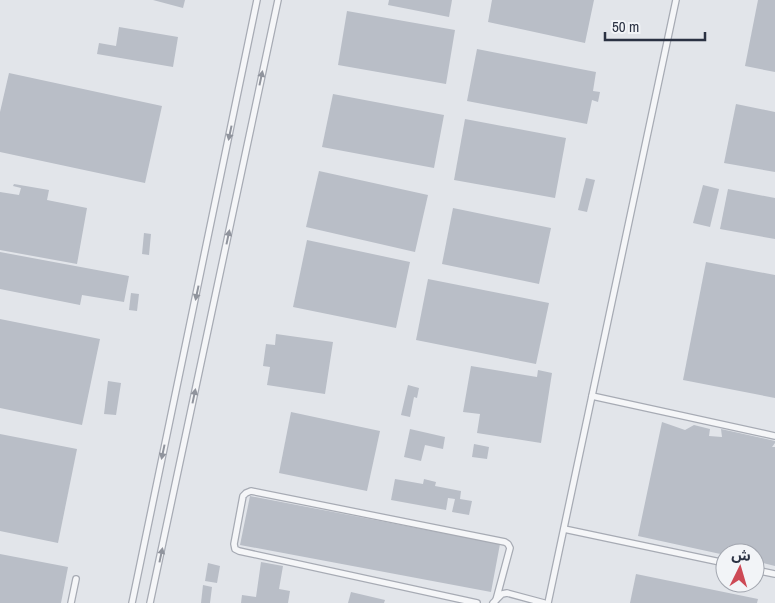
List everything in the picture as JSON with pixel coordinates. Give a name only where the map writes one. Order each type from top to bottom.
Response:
[{"type":"lane","points":[[132,603],[257,0]]},
{"type":"lane","points":[[150,603],[278,0]]},
{"type":"lane","points":[[494,602],[502,594],[507,593],[546,603],[564,528],[676,0]]},
{"type":"lane","points":[[592,396],[775,436]]},
{"type":"lane","points":[[477,603],[239,551],[235,549],[234,544],[243,496],[251,491],[505,542],[510,548],[494,602]]},
{"type":"lane","points":[[564,528],[715,561]]},
{"type":"lane","points":[[71,603],[76,579]]},
{"type":"building","points":[[153,0],[185,0],[183,8]]},
{"type":"building","points":[[389,0],[452,0],[449,17],[388,5]]},
{"type":"building","points":[[492,0],[594,0],[585,43],[488,22]]},
{"type":"building","points":[[758,0],[775,0],[775,72],[745,66]]},
{"type":"building","points":[[347,11],[455,30],[446,84],[338,65]]},
{"type":"building","points":[[119,27],[178,37],[173,67],[97,54],[99,43],[116,46]]},
{"type":"building","points":[[477,49],[596,72],[593,91],[600,92],[598,102],[592,100],[587,124],[467,101]]},
{"type":"building","points":[[9,73],[162,106],[145,183],[0,152],[0,112]]},
{"type":"building","points":[[333,94],[444,115],[434,168],[322,147]]},
{"type":"building","points":[[736,104],[775,112],[775,172],[724,163]]},
{"type":"building","points":[[465,119],[566,138],[555,198],[454,180]]},
{"type":"building","points":[[319,171],[428,195],[415,252],[306,227]]},
{"type":"building","points":[[586,178],[595,180],[587,212],[578,210]]},
{"type":"building","points":[[14,184],[49,190],[47,200],[87,208],[77,264],[0,250],[0,192],[19,195],[21,188],[13,186]]},
{"type":"building","points":[[703,185],[719,189],[710,227],[693,223]]},
{"type":"building","points":[[728,189],[775,198],[775,239],[720,229]]},
{"type":"building","points":[[453,208],[551,228],[539,284],[442,264]]},
{"type":"building","points":[[144,233],[151,234],[149,255],[142,254]]},
{"type":"building","points":[[307,240],[410,262],[396,328],[293,307]]},
{"type":"building","points":[[0,252],[129,276],[124,302],[82,295],[80,305],[0,289]]},
{"type":"building","points":[[706,262],[775,275],[775,398],[683,380]]},
{"type":"building","points":[[428,279],[549,303],[536,364],[416,340]]},
{"type":"building","points":[[131,293],[139,294],[137,311],[129,310]]},
{"type":"building","points":[[0,319],[100,339],[82,425],[0,408]]},
{"type":"building","points":[[276,334],[333,342],[325,394],[267,385],[270,367],[263,366],[266,344],[275,345]]},
{"type":"building","points":[[471,366],[537,377],[538,370],[552,373],[541,443],[477,433],[480,414],[463,412]]},
{"type":"building","points":[[108,381],[121,383],[116,415],[104,414]]},
{"type":"building","points":[[408,385],[419,388],[417,398],[414,397],[410,417],[401,415]]},
{"type":"building","points":[[291,412],[380,431],[367,491],[279,473]]},
{"type":"building","points":[[662,422],[685,430],[694,425],[710,429],[709,436],[722,437],[721,429],[775,441],[772,447],[775,447],[775,566],[765,564],[765,543],[715,543],[715,553],[638,536]]},
{"type":"building","points":[[410,429],[445,437],[443,449],[425,445],[421,461],[404,457]]},
{"type":"building","points":[[0,434],[77,449],[58,543],[0,531]]},
{"type":"building","points":[[474,444],[489,447],[487,459],[472,457]]},
{"type":"building","points":[[395,479],[423,484],[424,479],[436,482],[435,486],[461,491],[460,499],[472,501],[469,515],[452,512],[455,499],[448,498],[446,510],[391,500]]},
{"type":"building","points":[[250,496],[500,544],[491,592],[240,545]]},
{"type":"building","points":[[0,554],[68,567],[61,603],[0,603]]},
{"type":"building","points":[[261,562],[283,566],[279,589],[290,591],[288,603],[241,603],[242,595],[256,597]]},
{"type":"building","points":[[208,563],[220,566],[217,583],[205,581]]},
{"type":"building","points":[[636,574],[715,590],[715,593],[729,593],[758,599],[757,603],[630,603]]},
{"type":"building","points":[[203,585],[212,587],[210,603],[201,603]]},
{"type":"building","points":[[351,592],[385,600],[384,603],[348,603]]}]
